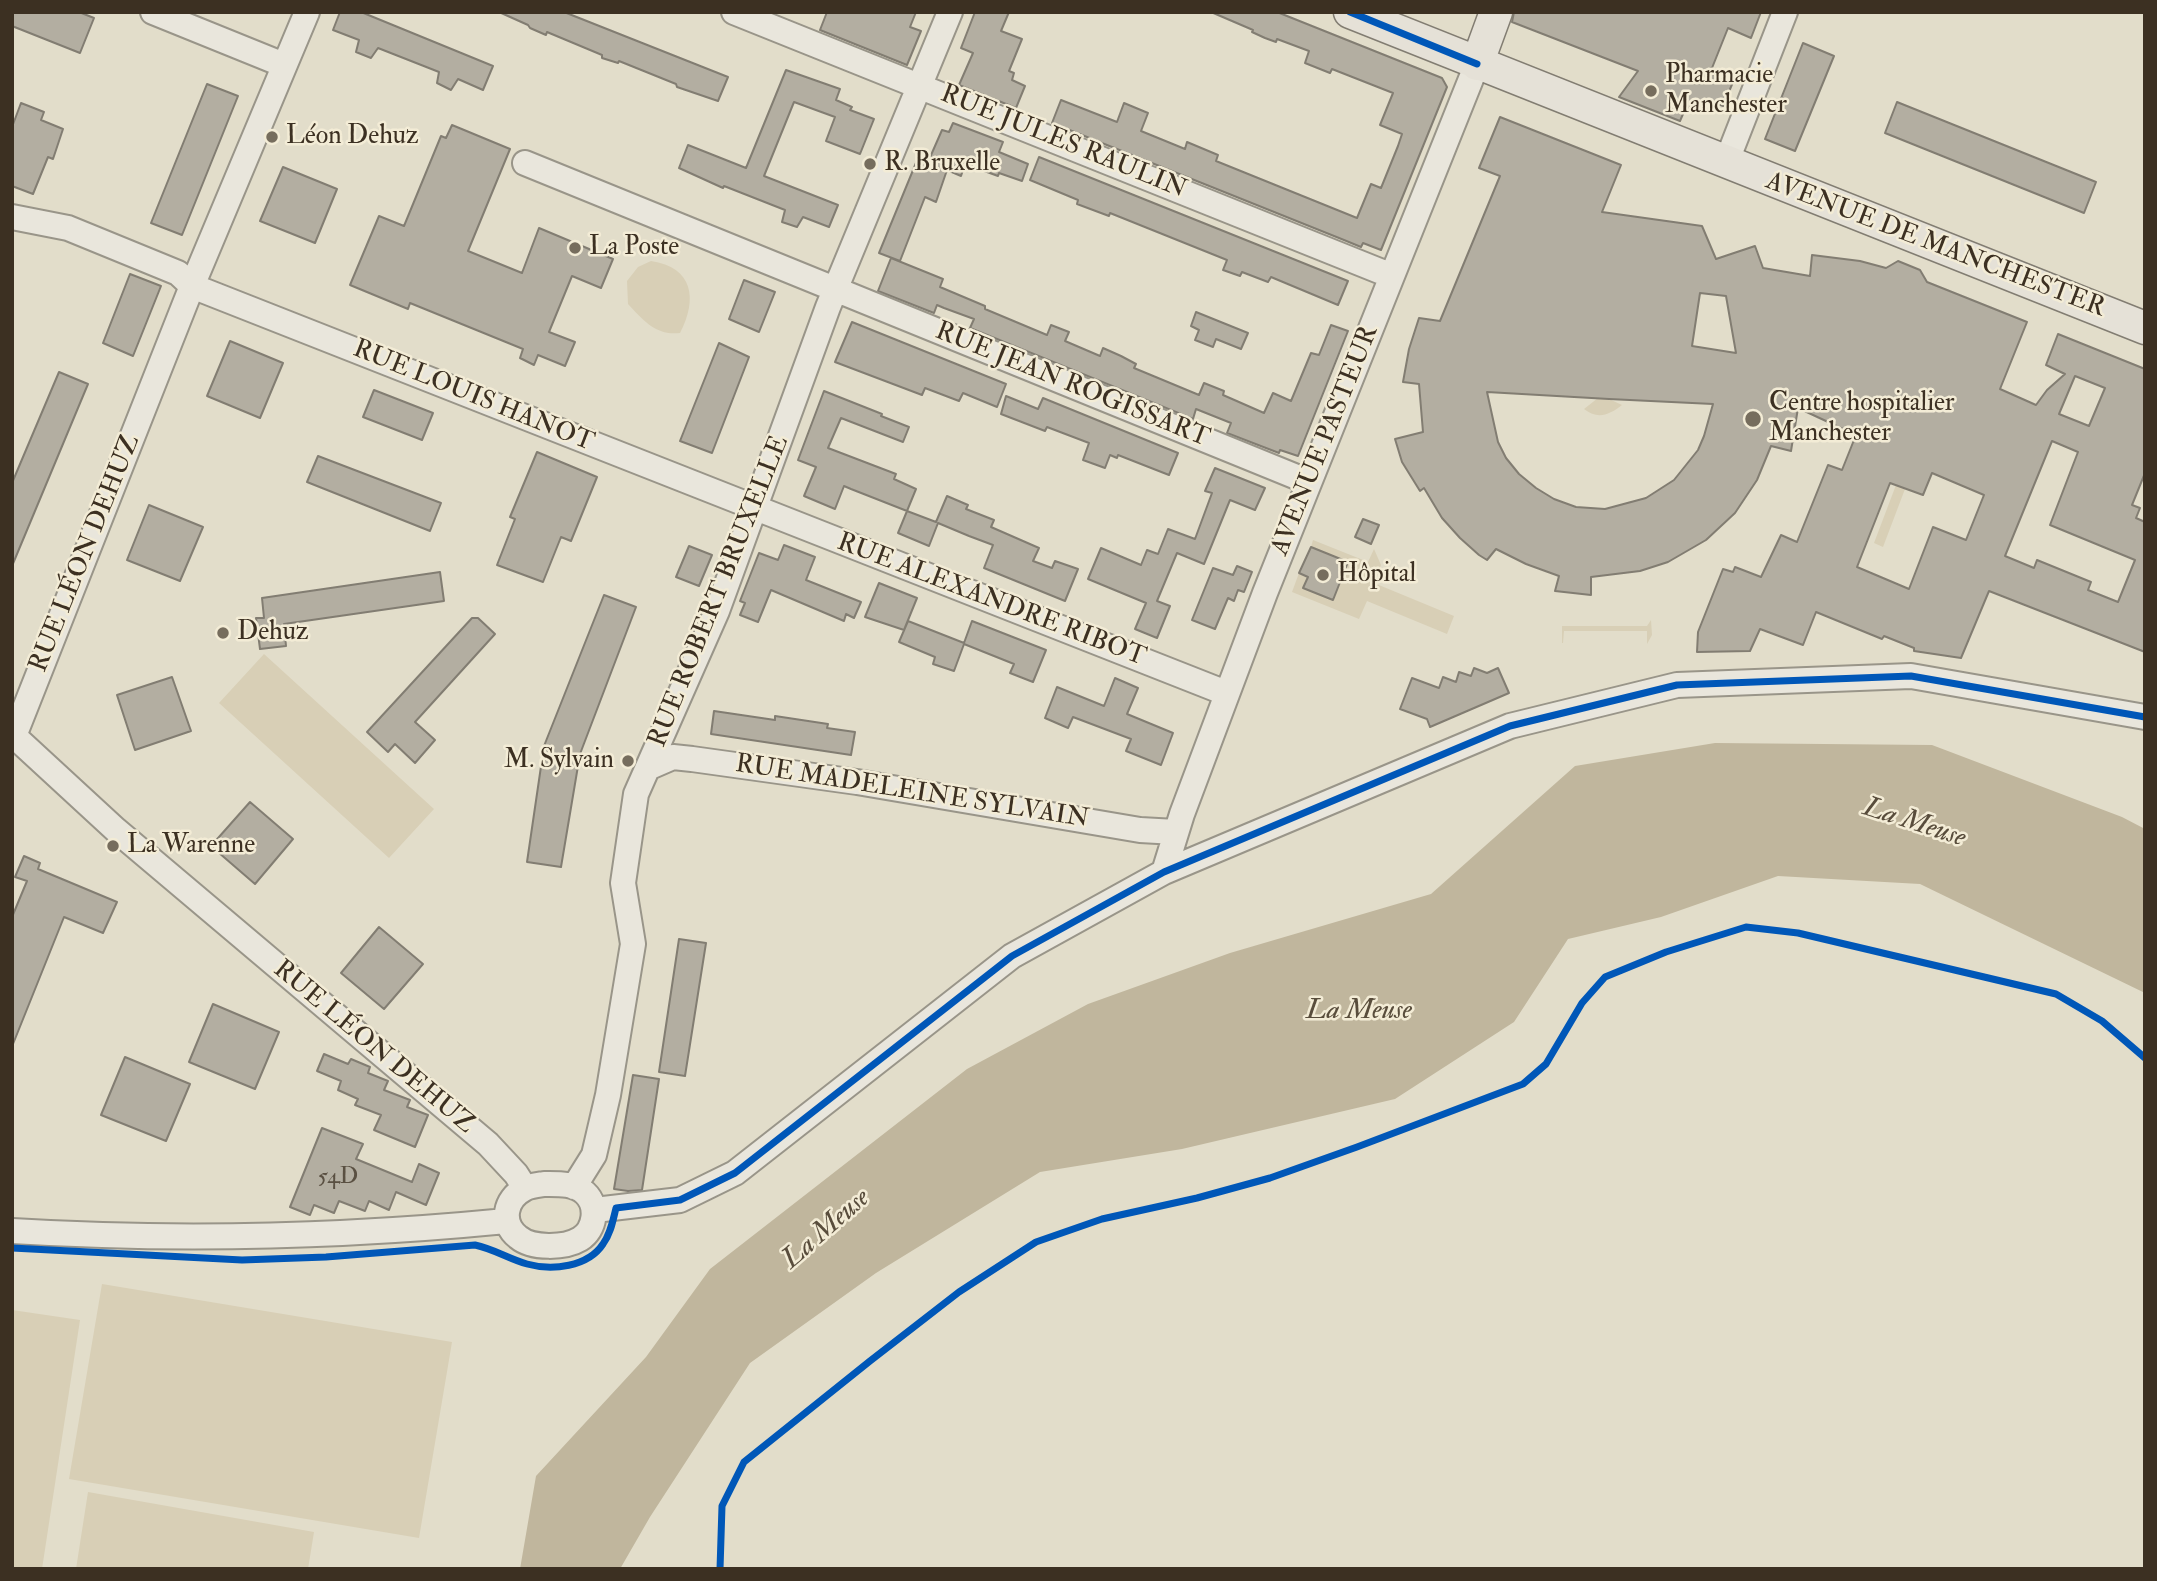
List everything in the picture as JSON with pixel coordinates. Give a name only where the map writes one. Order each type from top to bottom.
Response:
[{"type":"main road","name":"AVENUE DE MANCHESTER","points":[[1350,12],[2145,328]]},
{"type":"main road","name":"AVENUE PASTEUR","points":[[1477,64],[1496,12]]},
{"type":"street","points":[[153,12],[284,65]]},
{"type":"street","name":"RUE LÉON DEHUZ","points":[[307,12],[192,286],[14,736],[116,830],[488,1144],[516,1174],[525,1188]]},
{"type":"street","name":"RUE JULES RAULIN","points":[[734,12],[1392,276]]},
{"type":"street","name":"RUE ROBERT BRUXELLE","points":[[574,1187],[594,1155],[608,1095],[633,944],[623,883],[636,794],[717,611],[835,289],[950,12]]},
{"type":"street","points":[[1726,163],[1785,12]]},
{"type":"street","name":"AVENUE PASTEUR","points":[[1164,872],[1226,692],[1477,64]]},
{"type":"street","name":"RUE JEAN ROGISSART","points":[[525,163],[1309,482]]},
{"type":"street","name":"RUE LOUIS HANOT","points":[[12,217],[68,228],[178,273],[192,286],[755,509]]},
{"type":"street","name":"RUE ALEXANDRE RIBOT","points":[[755,509],[1226,692]]},
{"type":"street","points":[[595,1210],[680,1200],[736,1173],[1012,956],[1164,872],[1510,726],[1677,685],[1911,676],[2145,717]]},
{"type":"street","name":"RUE MADELEINE SYLVAIN","points":[[650,767],[673,757],[692,759],[857,782],[1140,830],[1176,832]]},
{"type":"street","points":[[544,1184],[568,1184],[574,1187],[586,1193],[595,1210],[592,1227],[581,1239],[562,1245],[542,1246],[518,1238],[506,1221],[506,1211],[513,1197],[525,1188],[544,1184]]},
{"type":"street","points":[[12,1231],[88,1236],[272,1237],[506,1221]]},
{"type":"shaded area","points":[[651,261],[676,270],[688,286],[689,308],[680,333],[657,329],[628,304],[627,281],[638,267]]},
{"type":"shaded area","points":[[1598,398],[1609,399],[1622,405],[1603,415],[1584,409]]},
{"type":"shaded area","points":[[1896,485],[1905,489],[1883,547],[1874,543]]},
{"type":"shaded area","points":[[1313,540],[1368,562],[1374,549],[1381,565],[1374,583],[1454,616],[1447,634],[1367,601],[1359,619],[1292,592],[1299,573],[1308,577],[1304,588],[1332,600],[1348,562],[1311,547]]},
{"type":"shaded area","points":[[1651,620],[1652,635],[1647,644],[1647,631],[1564,631],[1562,643],[1562,626],[1647,626]]},
{"type":"shaded area","points":[[264,654],[434,809],[389,858],[219,703]]},
{"type":"shaded area","points":[[102,1284],[452,1342],[419,1538],[69,1479]]},
{"type":"shaded area","points":[[12,1310],[80,1320],[42,1569],[12,1569]]},
{"type":"shaded area","points":[[88,1492],[314,1532],[308,1569],[76,1569]]},
{"type":"water","name":"La Meuse","points":[[1715,743],[1932,745],[2122,817],[2145,829],[2145,993],[1920,884],[1778,876],[1661,917],[1568,939],[1514,1022],[1395,1099],[1182,1149],[1040,1172],[876,1273],[750,1363],[650,1517],[620,1569],[520,1569],[536,1476],[646,1357],[710,1269],[967,1069],[1088,1004],[1230,953],[1431,894],[1575,766]]},
{"type":"building","points":[[12,12],[79,12],[94,18],[80,53],[12,26]]},
{"type":"building","points":[[340,12],[361,12],[493,66],[483,90],[458,79],[451,90],[437,83],[439,72],[378,48],[371,58],[356,52],[359,40],[333,30]]},
{"type":"building","points":[[499,12],[564,12],[728,77],[718,101],[677,87],[676,84],[619,61],[618,63],[602,58],[602,55],[547,32],[546,35]]},
{"type":"building","points":[[827,12],[916,12],[910,27],[921,31],[907,65],[820,30]]},
{"type":"building","points":[[975,12],[1009,12],[1001,31],[1022,39],[1009,71],[1014,73],[1012,80],[1025,86],[1016,108],[959,85],[973,53],[961,48]]},
{"type":"building","points":[[1211,12],[1277,12],[1442,78],[1447,87],[1381,250],[1363,243],[1361,247],[1052,123],[1061,100],[1117,122],[1124,103],[1148,113],[1141,131],[1185,149],[1187,142],[1218,155],[1216,161],[1357,218],[1371,184],[1381,188],[1402,134],[1380,125],[1393,93],[1332,69],[1330,73],[1305,63],[1309,51],[1277,39],[1276,42],[1265,38]]},
{"type":"building","points":[[1514,12],[1761,12],[1751,38],[1728,28],[1710,73],[1733,82],[1723,106],[1718,104],[1704,112],[1686,107],[1680,121],[1619,97],[1638,71],[1512,22]]},
{"type":"building","points":[[1803,43],[1834,56],[1795,151],[1765,139]]},
{"type":"building","points":[[786,70],[840,89],[836,100],[852,107],[850,110],[874,119],[860,154],[826,141],[835,117],[794,102],[764,176],[838,205],[829,227],[803,217],[797,227],[782,222],[785,210],[724,186],[723,188],[679,168],[688,145],[746,168]]},
{"type":"building","points":[[207,84],[238,96],[182,235],[151,223]]},
{"type":"building","points":[[1897,102],[2096,182],[2084,213],[1885,133]]},
{"type":"building","points":[[21,103],[44,112],[41,120],[63,129],[53,159],[48,157],[33,194],[12,186],[12,127]]},
{"type":"building","points":[[1500,117],[1621,165],[1602,212],[1702,226],[1716,259],[1755,246],[1763,268],[1810,276],[1812,255],[1860,261],[1886,268],[1898,261],[1920,270],[1927,282],[2027,322],[2000,389],[2036,405],[2047,390],[2065,374],[2046,365],[2058,334],[2145,369],[2145,473],[2132,505],[2140,508],[2136,518],[2145,522],[2145,652],[1989,591],[1961,658],[1914,651],[1914,648],[1884,636],[1882,639],[1816,612],[1803,645],[1760,629],[1750,651],[1697,652],[1698,632],[1723,569],[1733,572],[1735,567],[1761,577],[1781,535],[1797,542],[1828,465],[1842,470],[1856,435],[1798,408],[1791,451],[1771,446],[1757,480],[1735,513],[1706,540],[1668,562],[1640,571],[1591,577],[1591,595],[1555,591],[1559,576],[1496,549],[1487,560],[1479,555],[1442,518],[1424,488],[1420,491],[1402,462],[1395,439],[1423,432],[1419,384],[1403,382],[1409,349],[1419,318],[1440,321],[1500,176],[1479,168]],"holes":[[[1700,293],[1726,296],[1736,353],[1692,346]],[[2075,376],[2105,388],[2089,426],[2059,414]],[[1487,392],[1713,404],[1698,450],[1674,480],[1646,498],[1605,509],[1576,507],[1554,499],[1536,488],[1519,474],[1498,442]],[[2052,441],[2078,452],[2050,525],[2135,560],[2118,602],[2088,590],[2091,582],[2037,560],[2034,568],[2005,556]],[[1932,473],[1984,495],[1966,540],[1933,527],[1909,589],[1857,567],[1890,483],[1923,495]]]},
{"type":"building","points":[[953,123],[1003,142],[999,152],[1028,164],[1022,181],[965,164],[961,176],[947,170],[936,202],[925,197],[900,261],[879,253],[918,158],[928,162],[942,130],[949,132]]},
{"type":"building","points":[[452,125],[510,149],[468,251],[522,273],[539,228],[613,259],[601,288],[572,276],[549,332],[575,342],[565,366],[538,355],[534,365],[520,358],[523,349],[410,303],[408,309],[350,285],[379,216],[404,226],[441,136],[446,138]]},
{"type":"building","points":[[1039,157],[1348,281],[1338,305],[1271,277],[1268,282],[1242,272],[1240,276],[1223,270],[1227,260],[1110,213],[1109,216],[1077,204],[1078,200],[1030,180]]},
{"type":"building","points":[[283,167],[337,189],[315,243],[260,221]]},
{"type":"building","points":[[891,258],[943,279],[940,287],[1047,335],[1051,325],[1069,332],[1065,341],[1100,356],[1103,348],[1136,364],[1134,368],[1199,395],[1204,383],[1224,391],[1223,395],[1264,413],[1273,393],[1291,401],[1311,353],[1319,355],[1331,325],[1348,331],[1298,456],[1280,450],[1279,453],[1227,433],[1231,423],[1196,409],[1193,419],[970,328],[974,319],[937,305],[934,313],[878,291]]},
{"type":"building","points":[[130,274],[161,286],[133,356],[103,343]]},
{"type":"building","points":[[744,280],[775,292],[759,332],[729,319]]},
{"type":"building","points":[[1196,312],[1248,333],[1241,349],[1216,339],[1213,347],[1195,340],[1199,330],[1191,326]]},
{"type":"building","points":[[852,322],[1006,384],[997,407],[963,393],[959,401],[925,388],[922,395],[835,362]]},
{"type":"building","points":[[230,341],[283,363],[260,418],[207,396]]},
{"type":"building","points":[[719,343],[749,357],[712,453],[680,441]]},
{"type":"building","points":[[59,372],[88,384],[12,566],[12,483]]},
{"type":"building","points":[[374,390],[433,413],[422,440],[363,417]]},
{"type":"building","points":[[824,391],[909,427],[903,442],[841,418],[828,448],[896,474],[894,479],[916,489],[907,511],[844,486],[835,509],[804,496],[816,467],[798,460]]},
{"type":"building","points":[[1006,396],[1038,409],[1043,398],[1178,453],[1169,475],[1118,455],[1117,458],[1110,455],[1105,468],[1083,460],[1089,443],[1047,427],[1045,431],[1001,414]]},
{"type":"building","points":[[537,452],[597,477],[571,541],[561,537],[543,582],[497,565],[515,519],[510,517]]},
{"type":"building","points":[[318,456],[441,503],[430,531],[307,482]]},
{"type":"building","points":[[1215,468],[1265,488],[1255,510],[1230,500],[1204,564],[1177,553],[1157,601],[1170,606],[1157,638],[1135,629],[1146,603],[1088,579],[1101,548],[1141,565],[1147,550],[1158,554],[1168,529],[1195,539],[1212,493],[1205,491]]},
{"type":"building","points":[[947,496],[968,505],[966,509],[994,520],[991,527],[1039,548],[1033,561],[1052,568],[1055,561],[1078,569],[1065,601],[984,568],[993,545],[938,523],[929,546],[898,533],[907,511],[936,522]]},
{"type":"building","points":[[149,505],[203,527],[180,581],[127,560]]},
{"type":"building","points":[[1363,519],[1379,525],[1371,544],[1355,537]]},
{"type":"building","points":[[784,545],[815,557],[806,580],[861,602],[854,618],[846,614],[844,621],[771,590],[758,622],[740,615],[745,603],[740,601],[759,553],[778,560]]},
{"type":"building","points":[[689,546],[712,555],[699,586],[676,577]]},
{"type":"building","name":"Hôpital","points":[[1311,547],[1348,562],[1333,600],[1303,588],[1308,577],[1299,573]]},
{"type":"building","points":[[1237,566],[1252,572],[1244,592],[1238,590],[1234,601],[1228,598],[1215,629],[1192,620],[1213,568],[1233,575]]},
{"type":"building","points":[[440,572],[444,601],[284,624],[286,646],[260,649],[256,618],[264,618],[262,598]]},
{"type":"building","points":[[879,583],[917,598],[904,630],[865,617]]},
{"type":"building","points":[[604,595],[636,607],[580,754],[561,867],[527,862],[544,746]]},
{"type":"building","points":[[472,618],[478,618],[495,634],[415,722],[435,740],[415,763],[395,744],[388,752],[367,732]]},
{"type":"building","points":[[908,621],[964,643],[972,621],[1046,650],[1033,682],[1010,673],[1014,664],[964,644],[954,671],[933,664],[935,657],[899,642]]},
{"type":"building","points":[[1474,668],[1487,673],[1498,668],[1509,693],[1430,727],[1427,719],[1400,709],[1412,678],[1439,688],[1443,677],[1456,682],[1459,672],[1471,676]]},
{"type":"building","points":[[172,677],[191,731],[135,750],[117,695]]},
{"type":"building","points":[[1115,678],[1138,688],[1127,714],[1173,733],[1161,765],[1126,751],[1131,739],[1073,717],[1068,728],[1045,718],[1057,687],[1104,706]]},
{"type":"building","points":[[714,711],[775,720],[775,716],[828,724],[827,728],[855,732],[851,755],[711,734]]},
{"type":"building","points":[[250,802],[293,839],[255,884],[211,846]]},
{"type":"building","points":[[24,856],[40,863],[38,869],[117,902],[103,933],[64,917],[13,1044],[12,917],[27,881],[15,877]]},
{"type":"building","points":[[379,927],[423,964],[384,1009],[341,973]]},
{"type":"building","points":[[679,939],[706,943],[685,1076],[659,1072]]},
{"type":"building","points":[[213,1004],[279,1032],[255,1089],[189,1062]]},
{"type":"building","points":[[324,1054],[348,1064],[351,1059],[370,1067],[368,1073],[388,1081],[384,1090],[410,1100],[407,1107],[428,1115],[415,1147],[374,1130],[381,1115],[355,1105],[358,1099],[338,1090],[341,1081],[317,1071]]},
{"type":"building","points":[[125,1057],[190,1084],[166,1141],[101,1115]]},
{"type":"building","points":[[633,1075],[659,1079],[642,1190],[628,1191],[614,1189]]},
{"type":"building","points":[[322,1128],[363,1144],[356,1159],[412,1182],[419,1164],[439,1173],[426,1205],[396,1192],[389,1210],[369,1201],[365,1211],[339,1201],[334,1213],[314,1205],[310,1215],[290,1207]]},
{"type":"cycle path","points":[[1350,12],[1477,64]]},
{"type":"cycle path","points":[[12,1248],[242,1260],[326,1257],[475,1245],[527,1264],[547,1267],[569,1265],[588,1258],[603,1244],[610,1231],[616,1208],[680,1200],[735,1173],[1012,956],[1164,872],[1510,726],[1677,685],[1911,676],[2145,717]]},
{"type":"cycle path","points":[[720,1569],[722,1506],[744,1462],[959,1292],[1036,1242],[1102,1219],[1197,1198],[1270,1178],[1523,1084],[1546,1064],[1582,1003],[1605,977],[1666,952],[1746,927],[1798,933],[2056,994],[2102,1021],[2145,1058]]},
{"type":"place","name":"Pharmacie Manchester","points":[[1651,91]]},
{"type":"place","name":"Léon Dehuz","points":[[272,137]]},
{"type":"place","name":"R. Bruxelle","points":[[870,164]]},
{"type":"place","name":"La Poste","points":[[575,248]]},
{"type":"place","name":"Centre hospitalier Manchester","points":[[1753,419]]},
{"type":"place","name":"Hôpital","points":[[1323,575]]},
{"type":"place","name":"Dehuz","points":[[223,633]]},
{"type":"place","name":"M. Sylvain","points":[[628,761]]},
{"type":"place","name":"La Warenne","points":[[113,846]]}]
